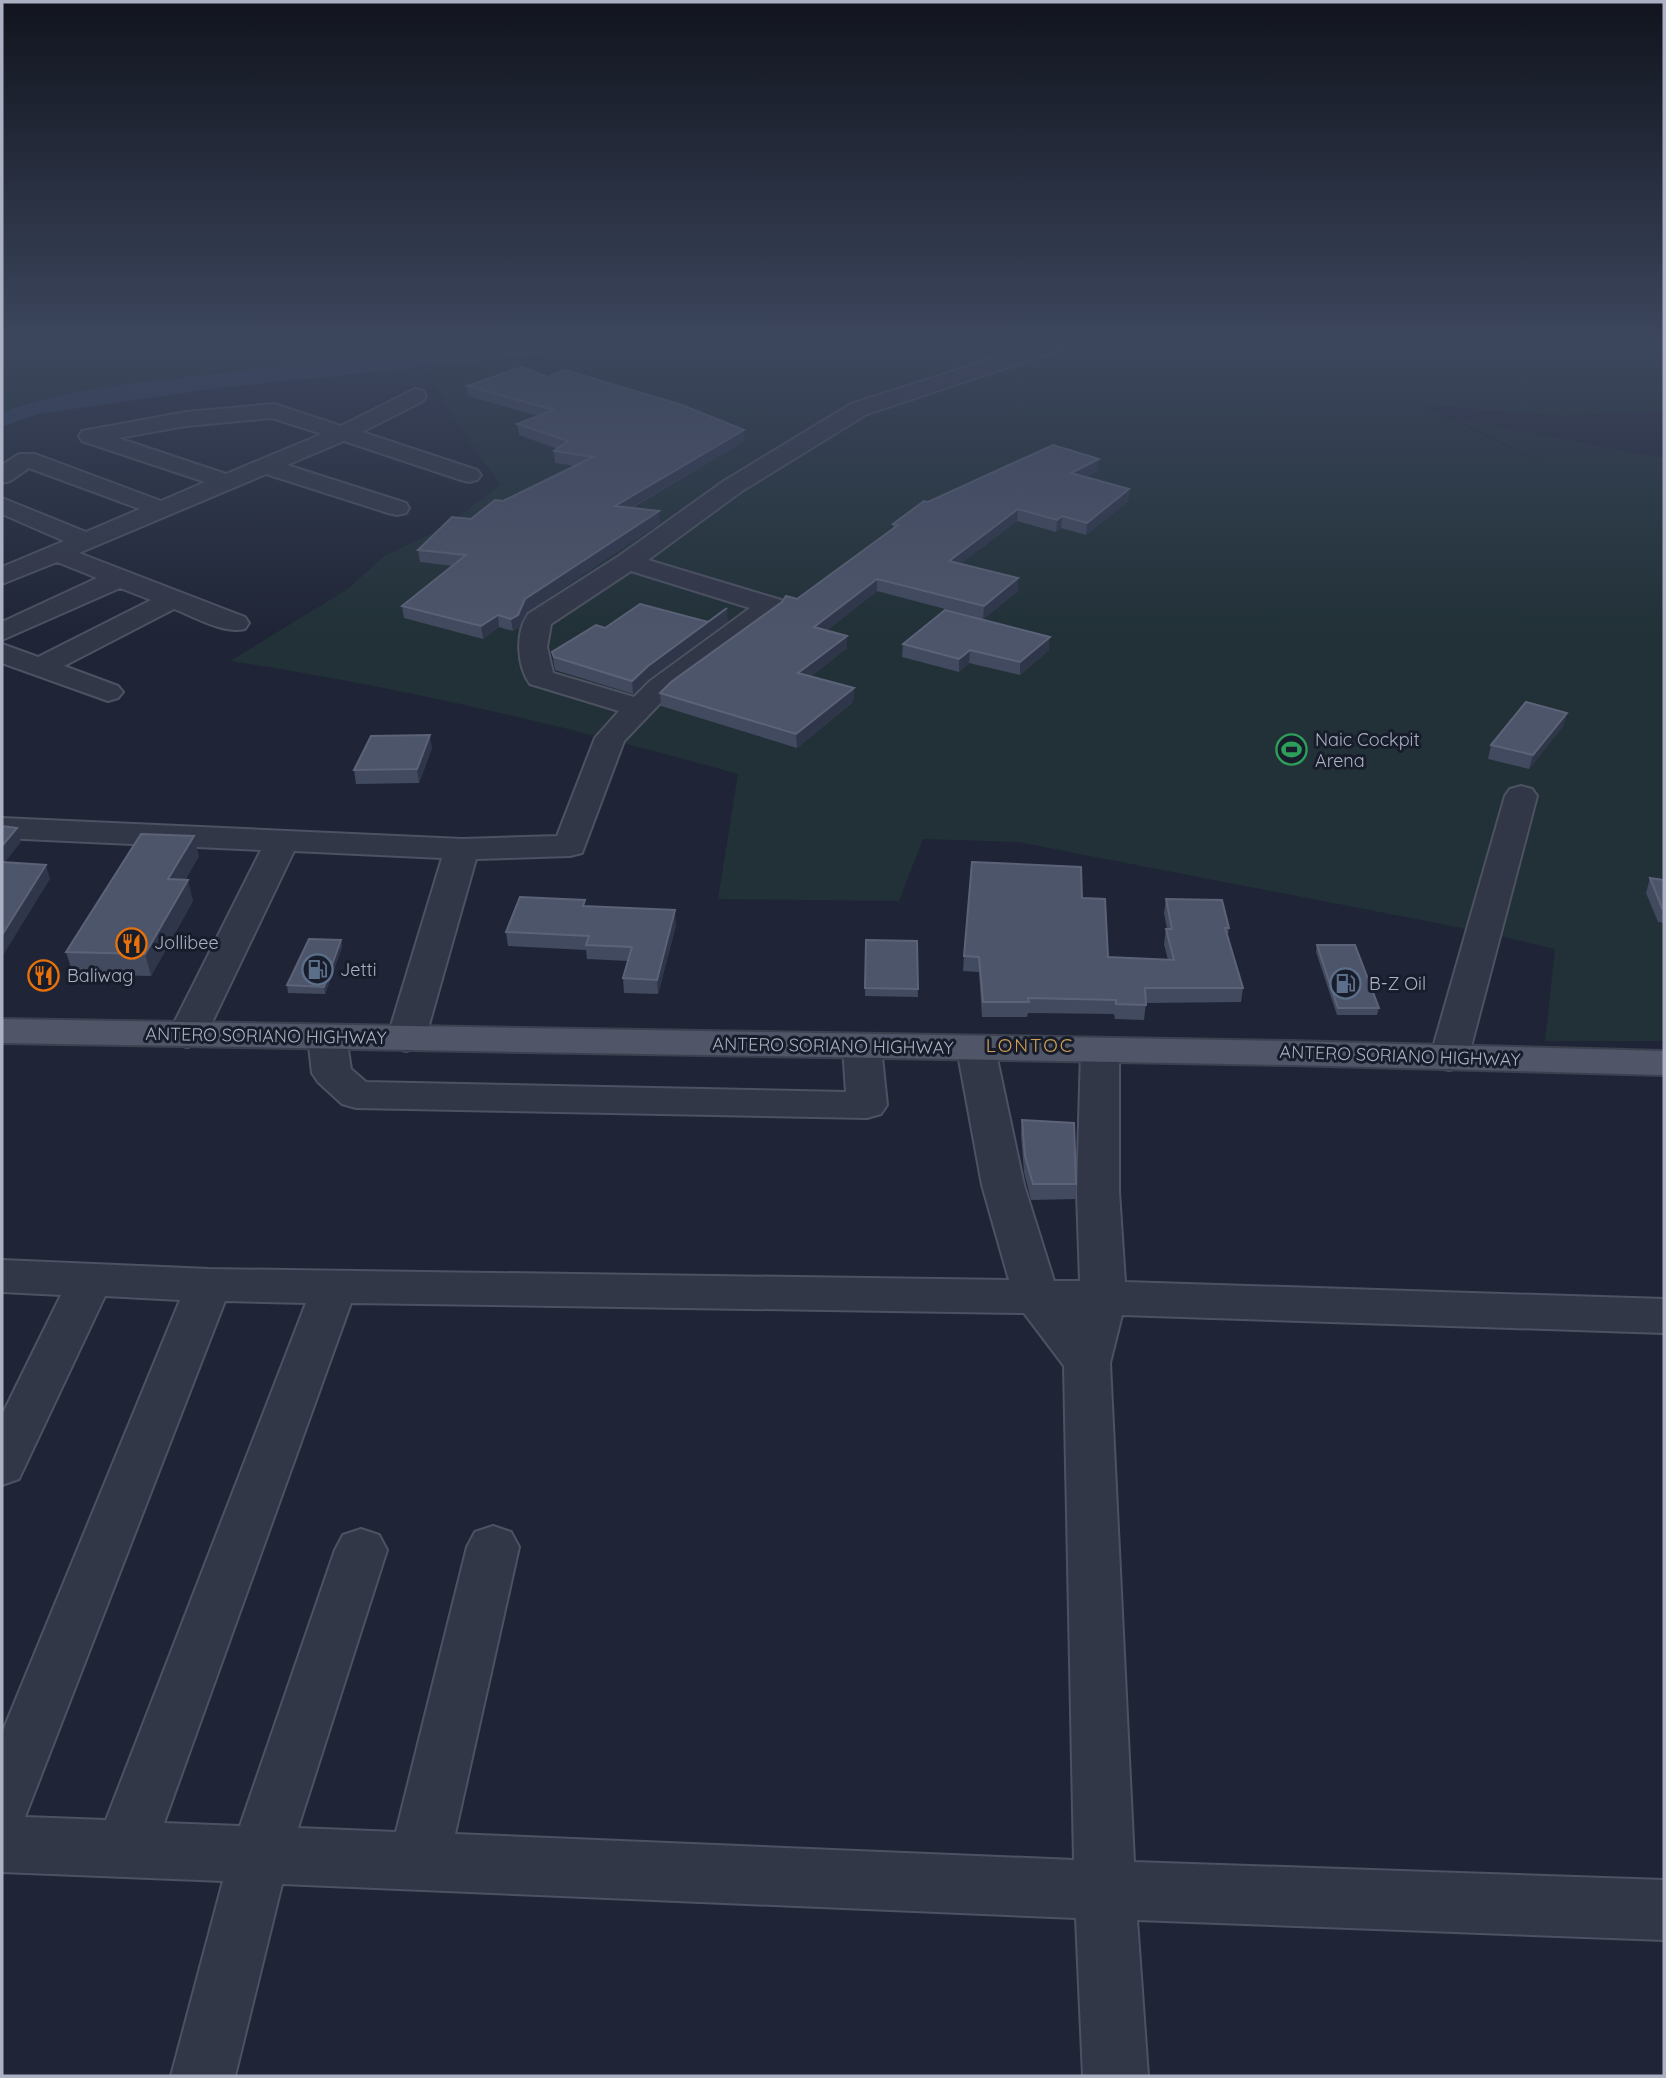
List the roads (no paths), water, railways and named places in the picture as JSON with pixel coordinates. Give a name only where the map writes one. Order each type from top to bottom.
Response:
[{"type":"main road","name":"ANTERO SORIANO HIGHWAY","points":[[2,1031],[1291,1053],[1664,1063]]},
{"type":"street","points":[[102,440],[228,482]]},
{"type":"street","points":[[4,573],[228,482],[264,456],[290,456],[328,440]]},
{"type":"street","points":[[365,440],[469,475]]},
{"type":"street","points":[[640,708],[540,678],[533,647],[538,620],[628,562],[733,486],[808,440]]},
{"type":"street","points":[[264,456],[397,508]]},
{"type":"street","points":[[2,476],[27,459],[161,509]]},
{"type":"street","points":[[2,505],[86,541]]},
{"type":"street","points":[[57,553],[235,623]]},
{"type":"street","points":[[2,828],[463,849],[570,846],[610,738],[660,687],[771,606],[628,562]]},
{"type":"street","points":[[2,632],[119,578]]},
{"type":"street","points":[[40,667],[173,599]]},
{"type":"street","points":[[2,653],[108,692]]},
{"type":"street","points":[[1449,1058],[1521,796]]},
{"type":"street","points":[[187,1035],[282,841]]},
{"type":"street","points":[[406,1039],[463,849]]},
{"type":"street","points":[[327,1037],[332,1073],[356,1094],[867,1105],[862,1047]]},
{"type":"street","points":[[976,1049],[1003,1185],[1037,1298],[1087,1363]]},
{"type":"street","points":[[1100,1051],[1098,1192],[1103,1298],[1087,1363],[1105,1890],[1115,2076]]},
{"type":"street","points":[[2,1276],[209,1285],[1103,1298],[1664,1316]]},
{"type":"street","points":[[2,1465],[90,1281]]},
{"type":"street","points":[[2,1803],[209,1285]]},
{"type":"street","points":[[125,1849],[335,1285]]},
{"type":"street","points":[[419,1861],[494,1547]]},
{"type":"street","points":[[203,2076],[260,1854],[361,1550]]},
{"type":"street","points":[[2,1844],[1105,1890],[1664,1910]]},
{"type":"place","name":"Naic Cockpit Arena","points":[[1292,750]]},
{"type":"place","name":"Jollibee","points":[[131,943]]},
{"type":"place","name":"Jetti","points":[[317,970]]},
{"type":"place","name":"Baliwag","points":[[44,976]]},
{"type":"place","name":"B-Z Oil","points":[[1346,984]]},
{"type":"district","name":"LONTOC","points":[[1030,1045]]}]
